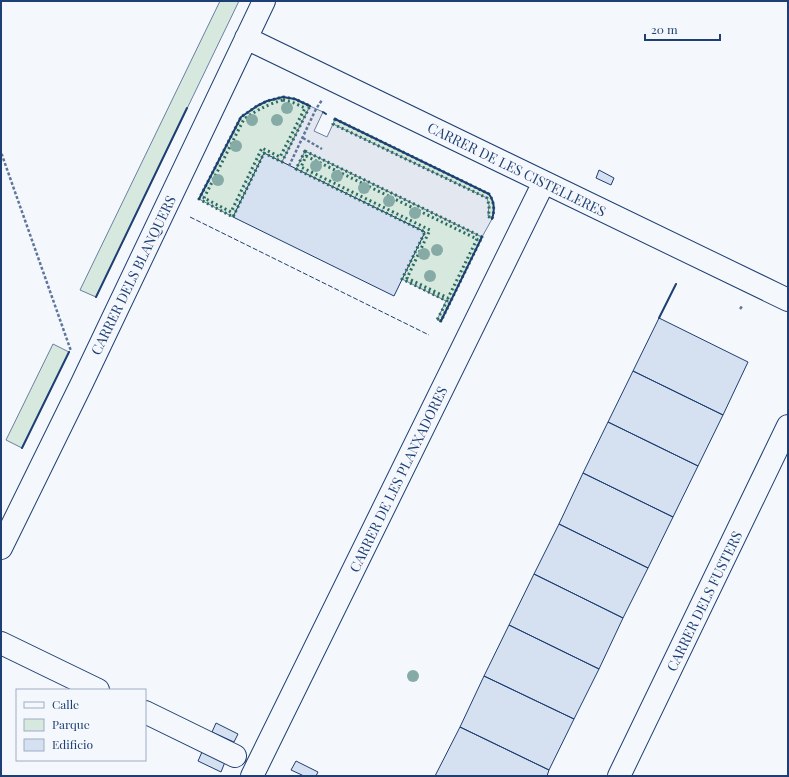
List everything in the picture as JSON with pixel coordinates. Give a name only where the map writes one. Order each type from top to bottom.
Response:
[{"type":"street","name":"CARRER DELS BLANQUERS","points":[[1,548],[82,383],[264,1]]},
{"type":"street","name":"CARRER DE LES CISTELLERES","points":[[246,38],[788,300]]},
{"type":"street","name":"CARRER DE LES PLANXADORES","points":[[252,776],[544,182]]},
{"type":"street","name":"CARRER DELS FUSTERS","points":[[619,776],[788,426]]},
{"type":"street","points":[[1,643],[96,689]]},
{"type":"street","points":[[146,712],[236,756]]},
{"type":"path","points":[[289,166],[319,104]]},
{"type":"path","points":[[303,138],[322,149]]},
{"type":"path","points":[[1,154],[82,383]]},
{"type":"green space","points":[[220,1],[239,1],[96,297],[80,290]]},
{"type":"green space","points":[[283,97],[295,99],[310,106],[282,162],[264,154],[233,217],[199,199],[241,117],[267,101]]},
{"type":"green space","points":[[335,119],[489,194],[494,206],[492,219],[488,216],[489,205],[333,124]]},
{"type":"green space","points":[[305,151],[482,237],[441,321],[437,320],[446,301],[402,279],[425,232],[296,169]]},
{"type":"green space","points":[[53,344],[69,352],[22,448],[6,440]]},
{"type":"shaded area","points":[[310,106],[323,112],[314,131],[327,137],[333,124],[487,198],[489,205],[488,216],[492,219],[482,237],[305,151],[296,169],[282,162]]},
{"type":"building","points":[[264,153],[425,232],[394,296],[233,217]]},
{"type":"building","points":[[599,170],[614,178],[611,185],[596,178]]},
{"type":"building","points":[[659,318],[748,362],[723,415],[633,371]]},
{"type":"building","points":[[633,371],[723,415],[698,466],[608,422]]},
{"type":"building","points":[[608,422],[698,466],[673,517],[583,473]]},
{"type":"building","points":[[583,473],[673,517],[648,568],[559,524]]},
{"type":"building","points":[[559,524],[648,568],[623,618],[534,574]]},
{"type":"building","points":[[534,574],[623,618],[599,669],[509,625]]},
{"type":"building","points":[[509,625],[599,669],[574,719],[484,676]]},
{"type":"building","points":[[484,676],[574,719],[549,770],[460,727]]},
{"type":"building","points":[[216,723],[238,734],[234,742],[212,732]]},
{"type":"building","points":[[460,727],[549,770],[547,776],[435,776]]},
{"type":"building","points":[[202,752],[225,762],[221,772],[198,761]]},
{"type":"building","points":[[296,761],[318,772],[316,776],[304,776],[291,770]]},
{"type":"hedge","points":[[283,97],[295,99],[310,106],[282,162],[264,153],[233,217],[199,199],[241,117],[267,101],[283,97]]},
{"type":"hedge","points":[[283,100],[305,108],[280,157],[262,148],[231,212],[204,198],[244,119],[263,108],[283,100]]},
{"type":"hedge","points":[[335,119],[489,194],[494,206],[492,219],[488,216],[489,207],[487,198],[333,124],[335,119]]},
{"type":"hedge","points":[[305,151],[482,237],[441,321],[437,320],[447,301],[402,279],[425,232],[296,169],[305,151]]},
{"type":"hedge","points":[[306,156],[477,239],[448,298],[407,278],[430,230],[301,167],[306,156]]},
{"type":"fence","points":[[190,217],[429,335]]},
{"type":"wall","points":[[199,199],[241,117],[267,101],[283,97],[295,99],[310,106]]},
{"type":"wall","points":[[96,297],[187,108]]},
{"type":"wall","points":[[335,119],[489,194],[494,206],[492,219]]},
{"type":"wall","points":[[441,321],[482,237]]},
{"type":"wall","points":[[659,318],[676,284]]},
{"type":"wall","points":[[22,448],[69,352]]}]
